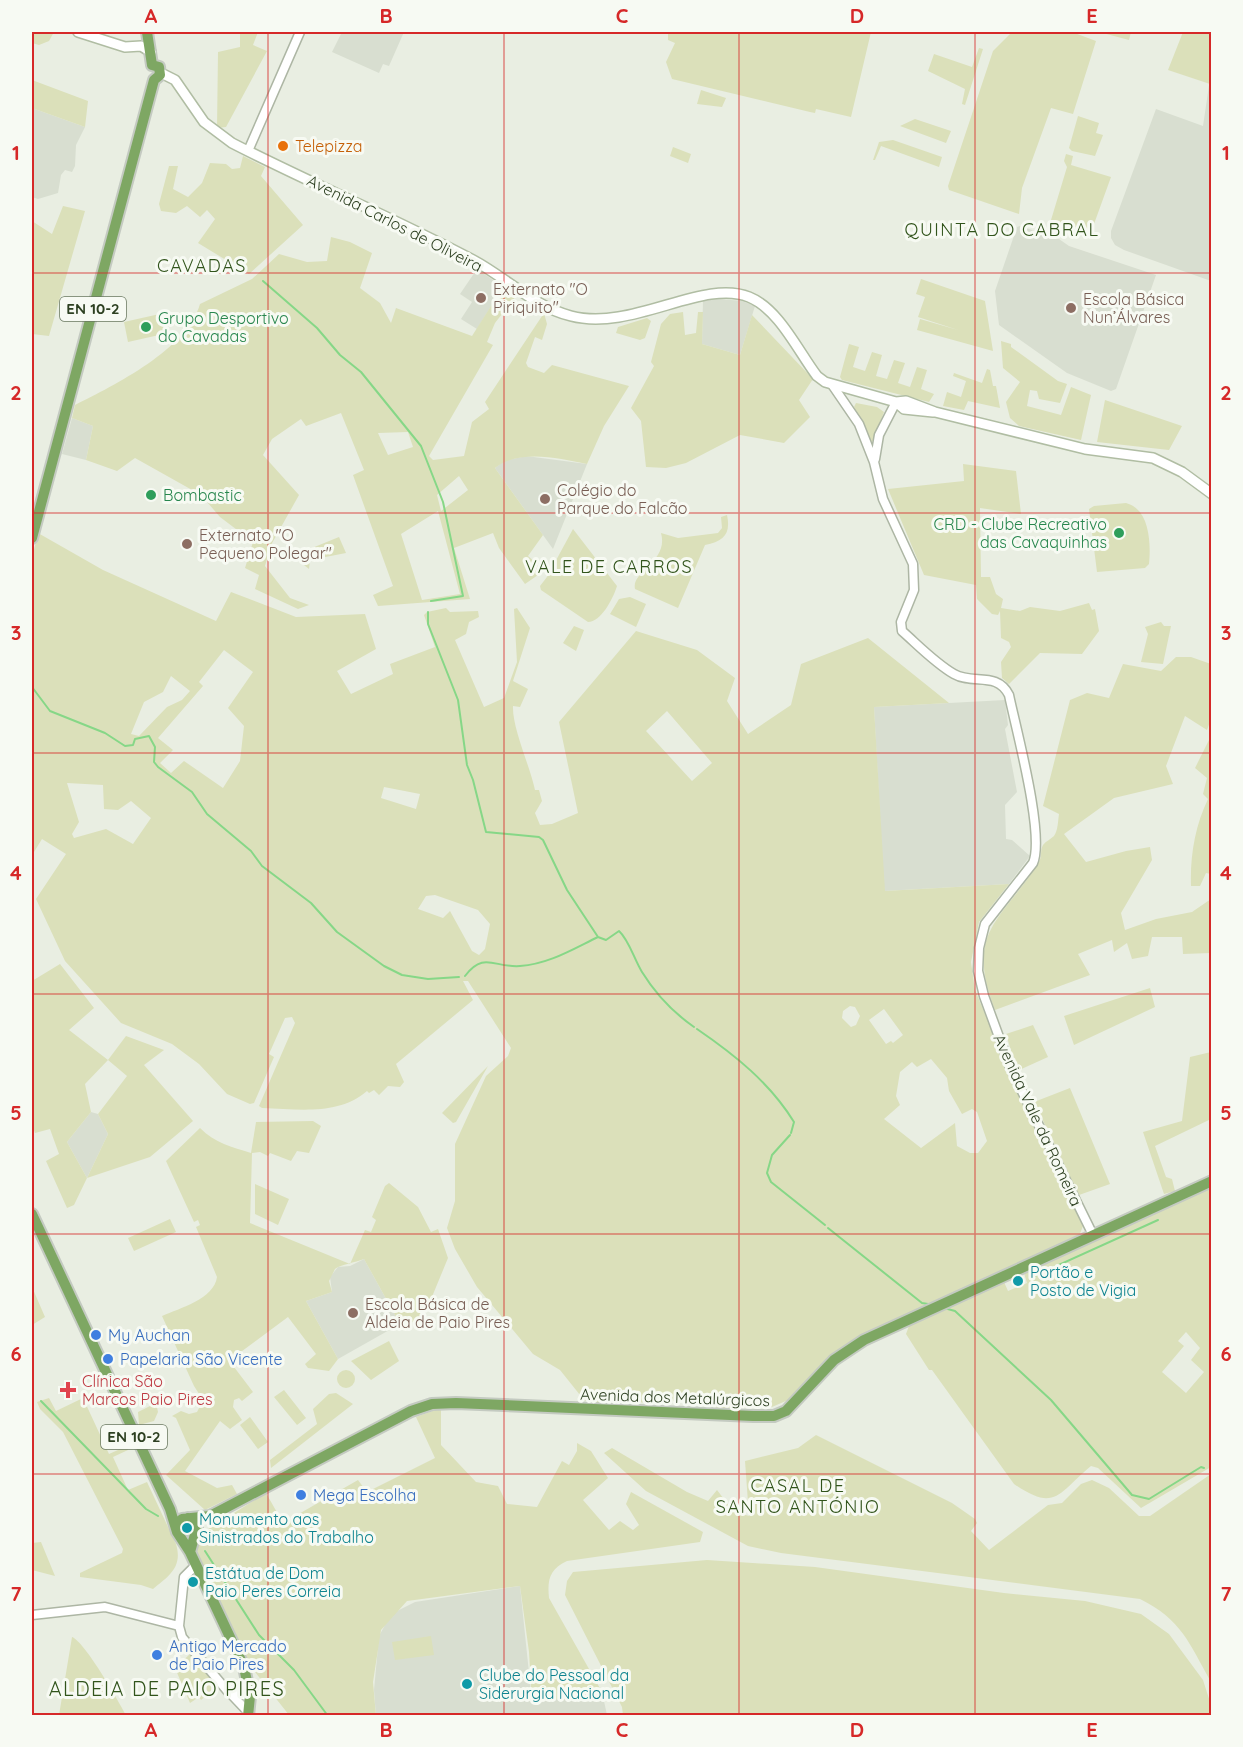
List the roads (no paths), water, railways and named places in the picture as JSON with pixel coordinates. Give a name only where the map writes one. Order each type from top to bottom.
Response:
[{"type":"main road","points":[[78,32],[125,47],[141,46],[151,52]]},
{"type":"main road","name":"EN 10-2","points":[[32,538],[157,76],[146,73],[152,65],[147,32]]},
{"type":"main road","name":"Avenida Carlos de Oliveira","points":[[157,76],[175,80],[204,122],[248,151],[476,261],[537,302],[572,316],[618,318],[645,313],[704,295],[728,293],[748,296],[763,305],[777,320],[817,376],[833,386],[896,402],[909,410],[935,412],[1085,449],[1153,458],[1182,472],[1212,494]]},
{"type":"main road","name":"Avenida dos Metalúrgicos","points":[[196,1532],[210,1516],[382,1425],[432,1404],[456,1403],[753,1416],[780,1414],[793,1406],[826,1368],[853,1346],[1212,1181]]},
{"type":"main road","name":"EN 10-2","points":[[32,1214],[181,1537],[244,1667],[250,1696],[248,1714]]},
{"type":"main road","points":[[170,1509],[195,1524],[196,1532],[190,1552]]},
{"type":"main road","name":"Avenida dos Metalúrgicos","points":[[187,1518],[210,1516]]},
{"type":"main road","points":[[177,1526],[187,1518]]},
{"type":"main road","points":[[181,1537],[190,1538],[196,1532]]},
{"type":"street","points":[[248,151],[300,32]]},
{"type":"street","points":[[833,386],[859,424],[875,464]]},
{"type":"street","points":[[875,464],[879,435],[896,402]]},
{"type":"street","name":"Avenida Vale da Romeira","points":[[875,464],[883,500],[913,564],[914,590],[901,622],[902,631],[954,674],[994,680],[1008,692],[1037,843],[1033,863],[985,924],[979,948],[978,971],[984,996],[1010,1067],[1093,1235]]},
{"type":"street","points":[[196,1566],[184,1577],[179,1626],[188,1645],[248,1714]]},
{"type":"street","points":[[32,1614],[105,1607],[179,1626]]},
{"type":"street","points":[[230,1693],[250,1696]]},
{"type":"waterway","points":[[263,281],[317,328],[340,355],[361,372],[421,446],[443,502],[463,596],[431,601]]},
{"type":"waterway","points":[[428,612],[428,624],[458,700],[467,765],[486,832],[539,837],[543,840],[567,890],[598,937]]},
{"type":"waterway","points":[[32,687],[50,711],[105,733],[125,746],[133,745],[135,739],[149,736],[155,747],[154,762],[158,767],[192,792],[207,814],[251,851],[262,866],[311,903],[337,932],[384,966],[402,975],[428,979],[459,977]]},
{"type":"waterway","points":[[465,976],[472,968],[484,962],[511,966],[531,965],[560,955],[598,937],[606,940],[619,931],[626,939],[642,972],[659,995],[694,1027]]},
{"type":"waterway","points":[[697,1029],[725,1049],[763,1082],[794,1122],[791,1133]]},
{"type":"waterway","points":[[790,1135],[772,1155],[767,1173],[771,1182],[825,1225]]},
{"type":"waterway","points":[[1030,1278],[1158,1220]]},
{"type":"waterway","points":[[828,1228],[922,1303],[928,1304]]},
{"type":"waterway","points":[[944,1308],[955,1311],[1051,1400],[1132,1495],[1149,1499],[1201,1467],[1204,1468]]},
{"type":"waterway","points":[[41,1401],[146,1509],[158,1516]]},
{"type":"waterway","points":[[205,1551],[259,1635],[294,1670],[328,1716]]},
{"type":"place","name":"Telepizza","points":[[283,146]]},
{"type":"place","name":"Externato \"O Piriquito\"","points":[[481,298]]},
{"type":"place","name":"Escola Básica Nun’Álvares","points":[[1071,308]]},
{"type":"place","name":"Grupo Desportivo do Cavadas","points":[[146,327]]},
{"type":"place","name":"Bombastic","points":[[151,495]]},
{"type":"place","name":"Colégio do Parque do Falcão","points":[[545,499]]},
{"type":"place","name":"CRD - Clube Recreativo das Cavaquinhas","points":[[1119,533]]},
{"type":"place","name":"Externato \"O Pequeno Polegar\"","points":[[187,544]]},
{"type":"place","name":"Portão e Posto de Vigia","points":[[1018,1281]]},
{"type":"place","name":"Escola Básica de Aldeia de Paio Pires","points":[[353,1313]]},
{"type":"place","name":"My Auchan","points":[[96,1335]]},
{"type":"place","name":"Papelaria São Vicente","points":[[108,1359]]},
{"type":"place","name":"Clínica São Marcos Paio Pires","points":[[68,1390]]},
{"type":"place","name":"Mega Escolha","points":[[301,1495]]},
{"type":"place","name":"Monumento aos Sinistrados do Trabalho","points":[[187,1528]]},
{"type":"place","name":"Estátua de Dom Paio Peres Correia","points":[[193,1582]]},
{"type":"place","name":"Antigo Mercado de Paio Pires","points":[[157,1655]]},
{"type":"place","name":"Clube do Pessoal da Siderurgia Nacional","points":[[467,1684]]},
{"type":"district","name":"QUINTA DO CABRAL","points":[[1002,230]]},
{"type":"district","name":"CAVADAS","points":[[202,266]]},
{"type":"district","name":"VALE DE CARROS","points":[[609,567]]},
{"type":"district","name":"CASAL DE SANTO ANTÓNIO","points":[[798,1496]]},
{"type":"district","name":"ALDEIA DE PAIO PIRES","points":[[167,1689]]}]
